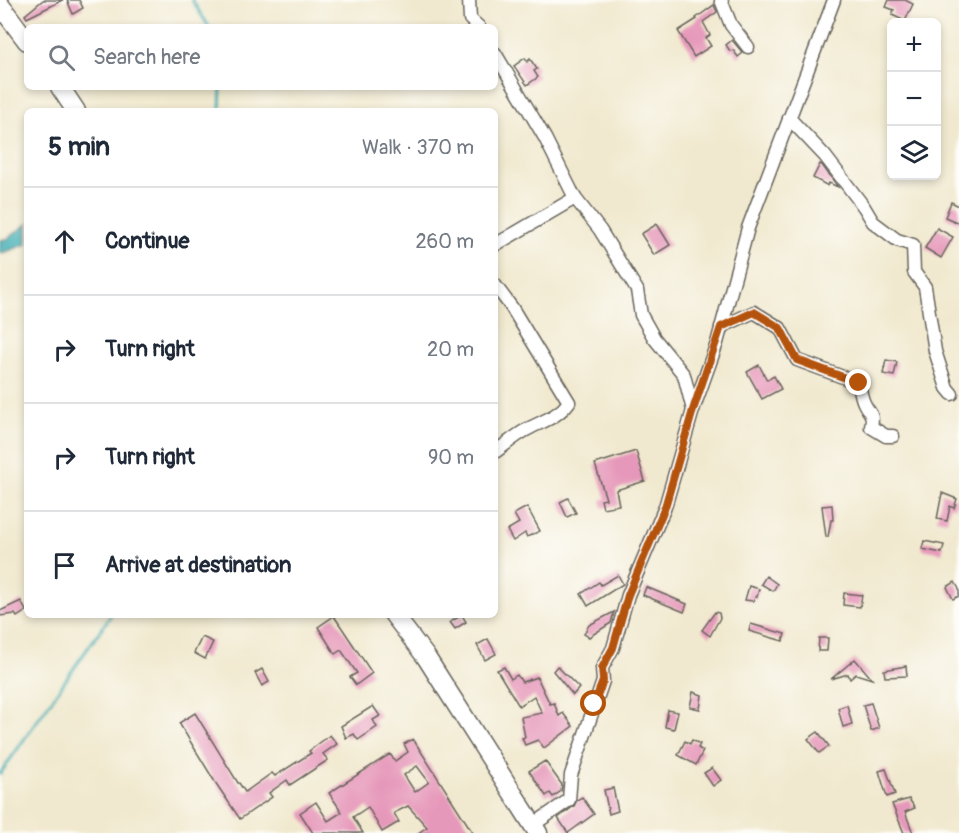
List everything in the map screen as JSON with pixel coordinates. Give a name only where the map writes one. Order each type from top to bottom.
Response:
[{"type":"main road","points":[[0,5],[24,37]]},
{"type":"main road","points":[[62,90],[74,108]]},
{"type":"main road","points":[[396,618],[426,657],[536,829]]},
{"type":"street","points":[[469,0],[470,19],[476,24]]},
{"type":"street","points":[[721,0],[731,25],[748,47]]},
{"type":"street","points":[[536,829],[569,800],[571,774],[603,681],[602,668],[613,648],[628,595],[665,507],[693,410],[721,327],[748,228],[834,0]]},
{"type":"street","points":[[498,58],[566,176],[574,198],[600,230],[637,290],[641,315],[654,338],[684,375],[693,410]]},
{"type":"street","points":[[789,118],[825,156],[873,222],[897,240],[912,245],[914,273],[925,287],[935,351],[947,388],[952,394]]},
{"type":"street","points":[[498,243],[574,198]]},
{"type":"street","points":[[498,289],[512,308],[568,402],[561,412],[525,430],[498,450]]},
{"type":"street","points":[[721,327],[754,312],[780,328],[797,360],[859,383],[865,406],[871,411],[873,418],[871,427],[886,436],[893,436]]},
{"type":"water","points":[[24,226],[24,245],[0,254],[0,240],[7,239]]},
{"type":"building","points":[[43,0],[63,0],[27,18],[25,15]]},
{"type":"building","points":[[67,0],[79,0],[83,8],[73,14]]},
{"type":"building","points":[[889,0],[905,0],[913,4],[906,18],[892,15],[894,10],[886,7]]},
{"type":"building","points":[[714,5],[717,12],[703,22],[710,35],[706,38],[711,46],[694,57],[678,31]]},
{"type":"building","points":[[732,40],[743,53],[738,57],[726,45]]},
{"type":"building","points":[[525,58],[527,62],[530,59],[537,69],[534,71],[538,77],[527,85],[514,66]]},
{"type":"building","points":[[820,164],[838,187],[829,183],[828,186],[813,178]]},
{"type":"building","points":[[951,202],[959,206],[959,223],[945,217]]},
{"type":"building","points":[[657,224],[670,245],[654,255],[641,234]]},
{"type":"building","points":[[937,228],[953,237],[941,258],[925,248]]},
{"type":"building","points":[[886,360],[897,362],[894,376],[883,374]]},
{"type":"building","points":[[759,365],[767,380],[774,376],[781,389],[762,399],[747,372]]},
{"type":"building","points":[[636,451],[645,481],[616,490],[619,505],[603,508],[601,500],[606,499],[595,464]]},
{"type":"building","points":[[942,493],[957,499],[954,508],[950,506],[947,521],[937,519]]},
{"type":"building","points":[[568,498],[576,513],[567,517],[560,502]]},
{"type":"building","points":[[832,505],[833,520],[831,520],[828,537],[826,537],[822,506]]},
{"type":"building","points":[[527,507],[540,531],[527,537],[525,533],[513,541],[507,530],[519,523],[514,514]]},
{"type":"building","points":[[924,541],[944,545],[942,553],[922,549]]},
{"type":"building","points":[[618,575],[623,584],[588,606],[581,594],[599,582],[601,585]]},
{"type":"building","points":[[766,576],[777,584],[773,591],[761,584]]},
{"type":"building","points":[[955,582],[959,589],[959,596],[953,599],[947,587]]},
{"type":"building","points":[[749,586],[759,589],[753,601],[745,600]]},
{"type":"building","points":[[646,587],[687,604],[684,612],[643,595]]},
{"type":"building","points":[[844,593],[862,595],[860,607],[843,605]]},
{"type":"building","points":[[21,601],[24,607],[24,612],[17,617],[15,614],[0,616],[0,611]]},
{"type":"building","points":[[614,612],[611,623],[589,637],[584,634],[589,625]]},
{"type":"building","points":[[715,612],[719,613],[720,618],[710,636],[702,630]]},
{"type":"building","points":[[331,618],[335,618],[372,673],[356,685],[350,677],[357,673],[341,650],[335,654],[318,627]]},
{"type":"building","points":[[457,618],[464,618],[466,622],[455,629],[450,622]]},
{"type":"building","points":[[751,624],[785,634],[783,641],[749,631]]},
{"type":"building","points":[[202,637],[213,642],[205,659],[194,653]]},
{"type":"building","points":[[819,638],[828,638],[827,651],[818,651]]},
{"type":"building","points":[[488,639],[496,654],[485,660],[477,645]]},
{"type":"building","points":[[855,659],[872,679],[856,674],[850,679],[848,674],[831,679]]},
{"type":"building","points":[[557,666],[579,688],[573,695],[553,671]]},
{"type":"building","points":[[906,666],[907,676],[885,677],[884,670]]},
{"type":"building","points":[[504,667],[511,679],[517,675],[522,682],[537,677],[550,704],[554,703],[559,716],[563,713],[573,726],[544,748],[538,740],[525,745],[522,738],[525,737],[521,717],[542,713],[534,696],[519,706],[497,670]]},
{"type":"building","points":[[262,669],[269,682],[262,686],[255,673]]},
{"type":"building","points":[[693,692],[702,695],[700,709],[690,707]]},
{"type":"building","points":[[871,703],[879,728],[871,731],[863,705]]},
{"type":"building","points":[[847,705],[852,724],[843,727],[838,708]]},
{"type":"building","points":[[373,706],[380,716],[373,720],[377,727],[358,740],[354,734],[346,738],[341,726]]},
{"type":"building","points":[[668,710],[678,712],[674,729],[665,727]]},
{"type":"building","points":[[195,713],[245,792],[272,773],[275,776],[311,753],[309,751],[330,735],[337,744],[323,754],[328,760],[290,785],[287,780],[269,793],[272,797],[240,819],[179,723]]},
{"type":"building","points":[[818,732],[829,746],[819,753],[808,739]]},
{"type":"building","points":[[413,739],[473,833],[418,833],[427,827],[408,806],[394,813],[399,822],[382,832],[368,807],[353,817],[363,833],[313,833],[300,813],[316,802],[328,821],[342,812],[329,793],[390,754],[395,761],[408,752],[404,744]],"holes":[[[417,766],[429,782],[415,792],[404,775]]]},
{"type":"building","points":[[692,740],[700,744],[698,748],[703,751],[696,765],[678,755],[685,741],[690,744]]},
{"type":"building","points":[[545,761],[562,785],[561,791],[553,797],[550,793],[546,796],[529,771]]},
{"type":"building","points":[[712,768],[721,780],[713,786],[704,773]]},
{"type":"building","points":[[886,769],[895,794],[887,797],[879,771]]},
{"type":"building","points":[[613,788],[618,811],[609,814],[604,790]]},
{"type":"building","points":[[582,797],[594,814],[568,833],[558,818]]},
{"type":"building","points":[[909,799],[915,808],[905,812],[913,833],[904,833],[892,804]]},
{"type":"waterway","points":[[192,0],[207,24]]},
{"type":"waterway","points":[[220,108],[221,90]]},
{"type":"waterway","points":[[0,774],[109,618]]},
{"type":"route","points":[[594,704],[603,681],[602,668],[613,648],[628,595],[665,507],[693,410],[721,327],[754,312],[780,328],[797,360],[859,383]]}]
